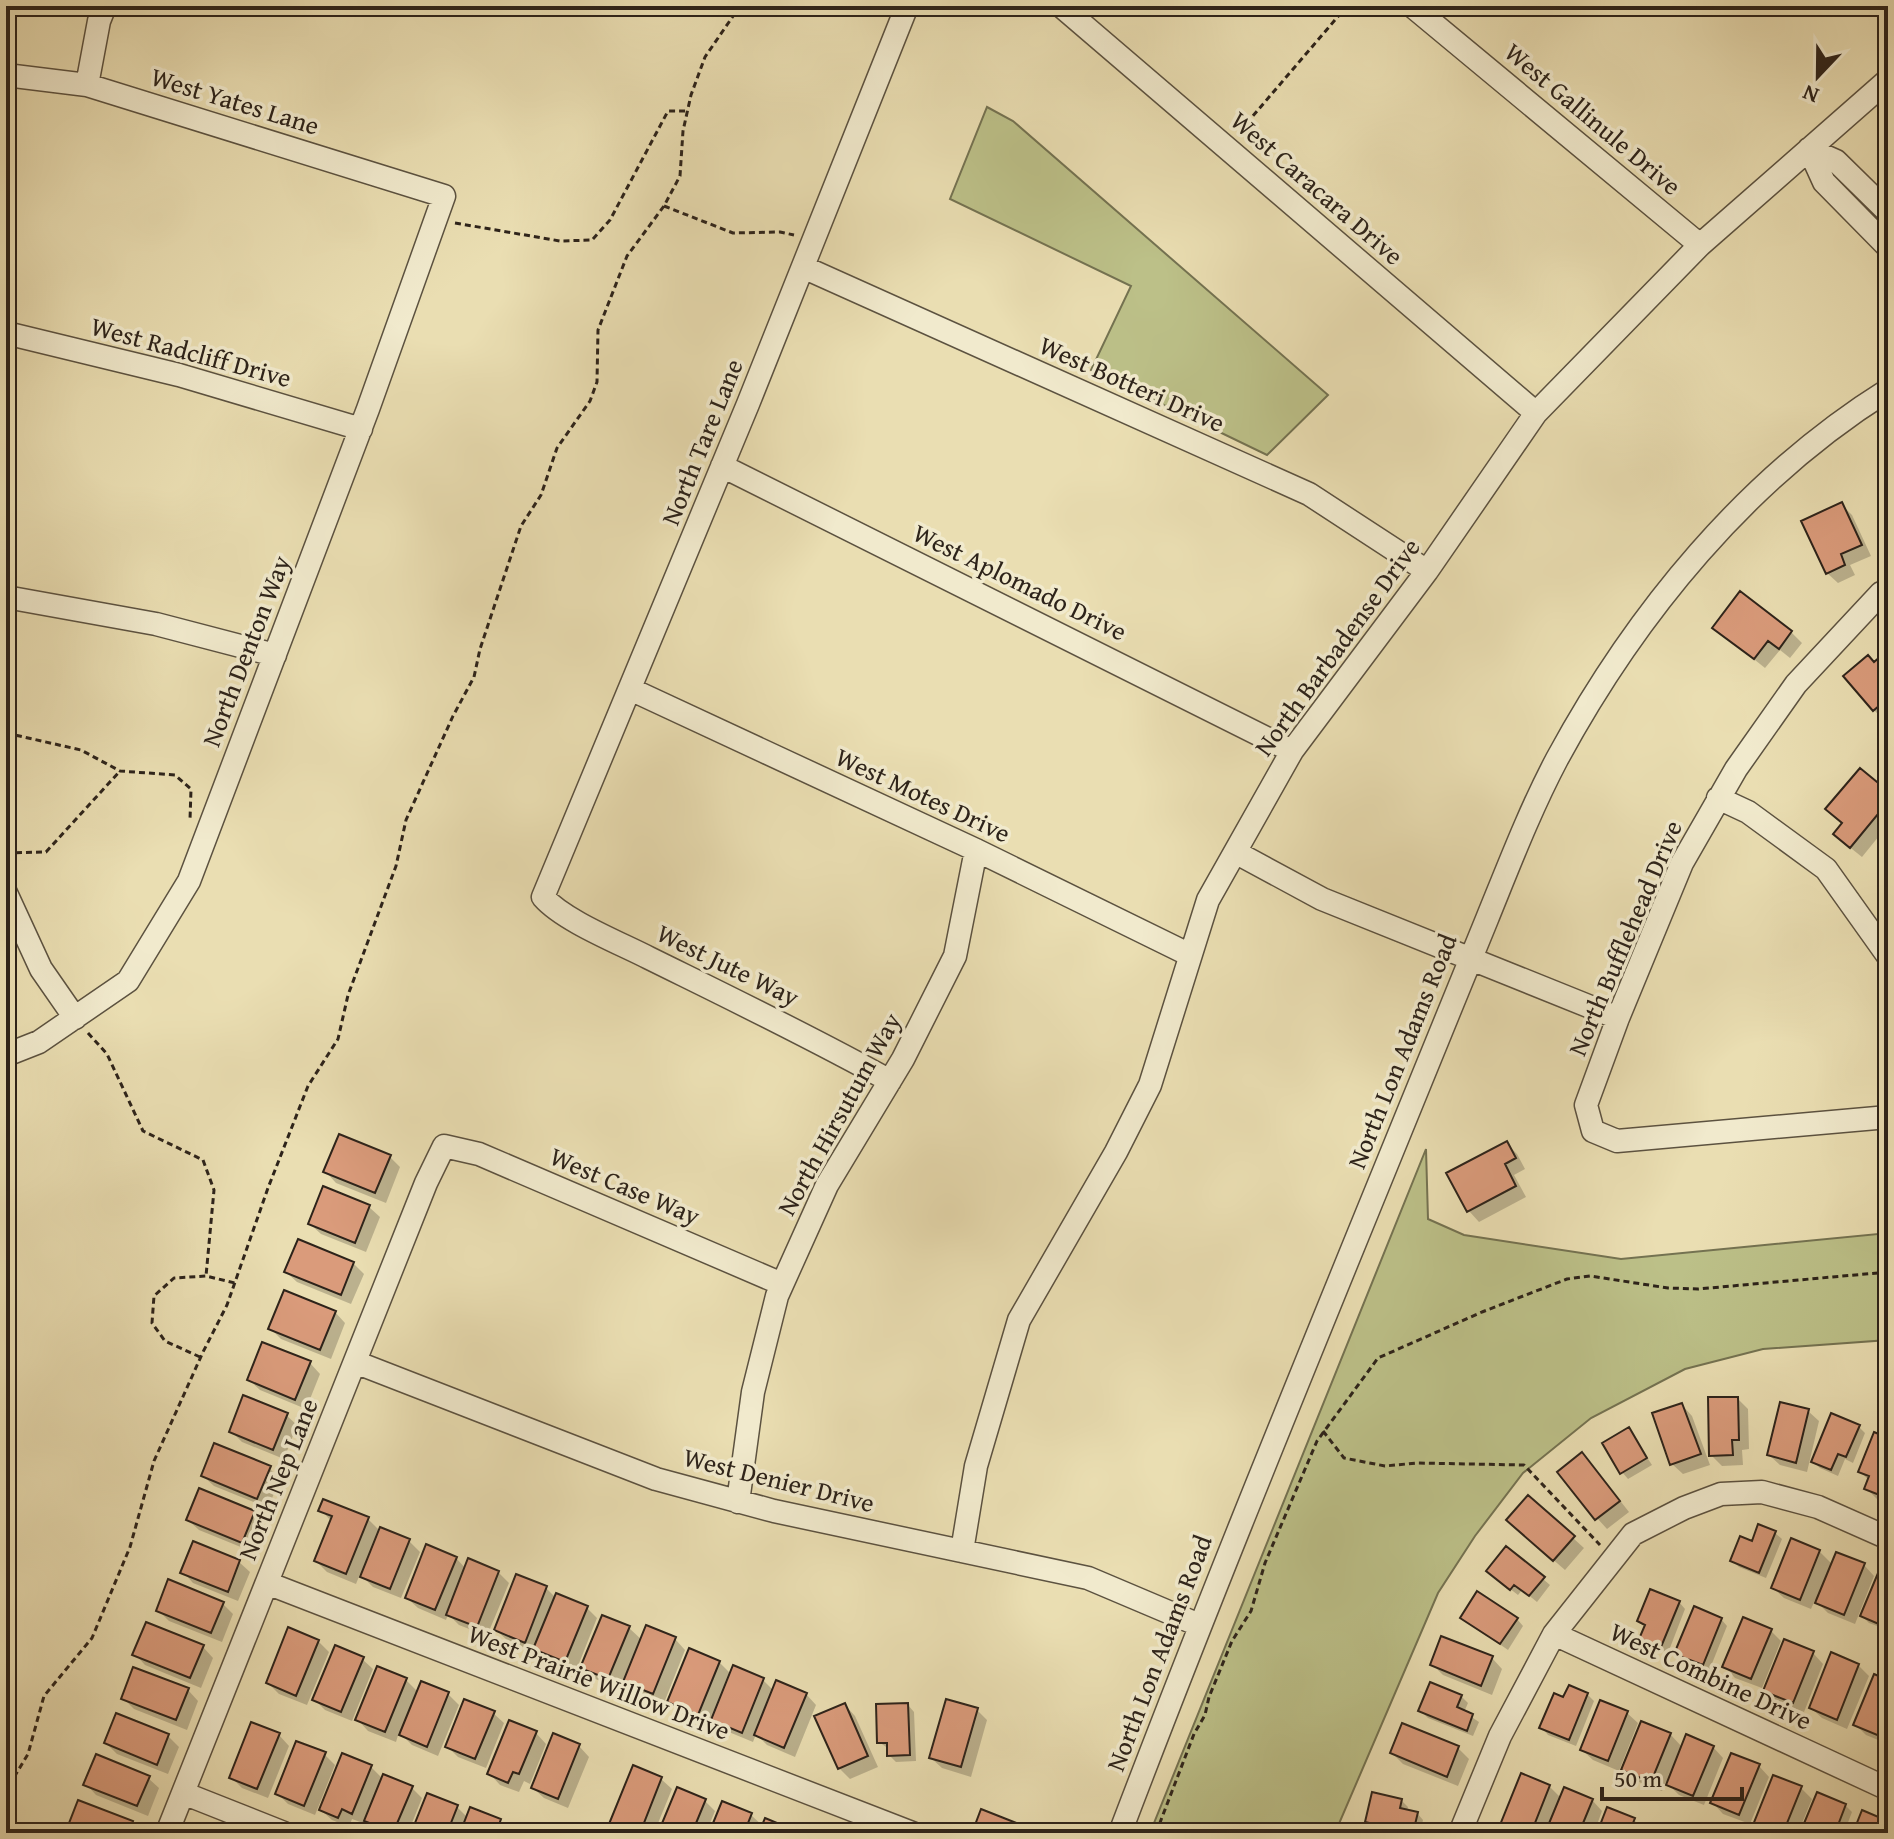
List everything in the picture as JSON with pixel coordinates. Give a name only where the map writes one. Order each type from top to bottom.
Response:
[{"type":"street","points":[[87,85],[99,21],[105,6]]},
{"type":"street","name":"North Tare Lane","points":[[543,897],[722,466],[907,6]]},
{"type":"street","name":"West Caracara Drive","points":[[1061,6],[1536,413]]},
{"type":"street","name":"West Gallinule Drive","points":[[1412,6],[1700,245]]},
{"type":"street","name":"West Yates Lane","points":[[6,75],[87,85],[444,196]]},
{"type":"street","name":"North Barbadense Drive","points":[[962,1551],[976,1466],[1019,1320],[1116,1152],[1150,1085],[1208,900],[1292,751],[1427,571],[1536,413],[1700,245],[1888,80]]},
{"type":"street","points":[[1809,149],[1836,161],[1888,212]]},
{"type":"street","points":[[1809,149],[1824,182],[1888,247]]},
{"type":"street","name":"North Denton Way","points":[[6,1055],[39,1042],[128,981],[189,881],[361,429],[444,196]]},
{"type":"street","name":"West Botteri Drive","points":[[803,267],[1309,494],[1427,571]]},
{"type":"street","name":"West Radcliff Drive","points":[[6,333],[179,375],[361,429]]},
{"type":"street","name":"North Lon Adams Road","points":[[1120,1833],[1199,1625],[1470,958],[1555,762],[1629,640],[1684,571],[1779,471],[1845,417],[1888,390]]},
{"type":"street","name":"West Aplomado Drive","points":[[722,466],[1292,751]]},
{"type":"street","name":"North Bufflehead Drive","points":[[1888,591],[1881,593],[1796,684],[1718,798],[1682,863],[1586,1105],[1593,1131],[1617,1141],[1888,1117]]},
{"type":"street","points":[[6,597],[156,624],[275,655]]},
{"type":"street","name":"West Motes Drive","points":[[630,689],[976,850],[1190,955]]},
{"type":"street","points":[[1718,798],[1748,812],[1826,869],[1888,956]]},
{"type":"street","name":"North Hirsutum Way","points":[[738,1502],[753,1392],[777,1296],[827,1185],[890,1081],[955,956],[976,850]]},
{"type":"street","points":[[1235,852],[1322,899],[1618,1018]]},
{"type":"street","points":[[6,893],[41,969],[75,1018]]},
{"type":"street","name":"West Jute Way","points":[[543,897],[551,906],[592,929],[825,1044],[890,1081]]},
{"type":"street","name":"West Case Way","points":[[444,1146],[479,1154],[782,1284]]},
{"type":"street","name":"North Nep Lane","points":[[167,1833],[426,1183],[444,1146]]},
{"type":"street","name":"West Denier Drive","points":[[355,1362],[656,1479],[774,1511],[1088,1578],[1199,1625]]},
{"type":"street","points":[[1460,1833],[1500,1736],[1554,1634],[1633,1534],[1684,1508],[1721,1494],[1762,1492],[1818,1507],[1888,1538]]},
{"type":"street","name":"West Prairie Willow Drive","points":[[267,1583],[912,1833]]},
{"type":"street","name":"West Combine Drive","points":[[1554,1634],[1888,1789]]},
{"type":"street","points":[[183,1793],[284,1833]]},
{"type":"path","points":[[6,1782],[13,1779],[28,1754],[44,1696],[92,1638],[130,1547],[154,1461],[200,1357],[227,1305],[308,1086],[338,1039],[348,995],[396,866],[406,820],[474,677],[480,649],[521,526],[541,495],[557,448],[590,401],[597,382],[598,330],[627,256],[664,206],[680,176],[683,131],[705,57],[740,6]]},
{"type":"path","points":[[1226,147],[1347,6]]},
{"type":"path","points":[[435,220],[560,241],[592,240],[610,220],[668,111],[688,111]]},
{"type":"path","points":[[664,206],[733,233],[780,232],[814,240]]},
{"type":"path","points":[[6,735],[81,750],[120,771],[175,775],[191,789],[190,820]]},
{"type":"path","points":[[6,853],[46,852],[120,771]]},
{"type":"path","points":[[75,1018],[107,1054],[143,1131],[203,1160],[214,1190],[206,1276]]},
{"type":"path","points":[[1156,1833],[1232,1641],[1251,1611],[1265,1563],[1317,1441],[1378,1358],[1470,1316],[1567,1279],[1590,1276],[1668,1288],[1698,1289],[1888,1272]]},
{"type":"path","points":[[200,1357],[165,1341],[152,1323],[154,1296],[174,1278],[206,1276],[235,1283]]},
{"type":"path","points":[[1323,1431],[1344,1458],[1385,1466],[1417,1463],[1524,1465],[1614,1559]]},
{"type":"green space","points":[[987,107],[1013,121],[1328,395],[1267,455],[1091,370],[1131,286],[950,199]]},
{"type":"green space","points":[[1426,1149],[1428,1219],[1464,1235],[1621,1259],[1888,1233],[1888,1340],[1763,1349],[1685,1369],[1591,1418],[1523,1473],[1475,1536],[1438,1593],[1335,1833],[1150,1833]]},
{"type":"building","points":[[1842,502],[1862,545],[1841,554],[1845,565],[1826,574],[1801,521]]},
{"type":"building","points":[[1740,591],[1792,631],[1779,649],[1768,641],[1754,659],[1712,628]]},
{"type":"building","points":[[1888,650],[1888,698],[1873,711],[1843,676],[1868,655],[1874,662]]},
{"type":"building","points":[[1860,768],[1888,791],[1888,802],[1850,848],[1833,834],[1842,823],[1825,809]]},
{"type":"building","points":[[339,1134],[391,1155],[375,1193],[323,1172]]},
{"type":"building","points":[[1507,1141],[1516,1158],[1505,1164],[1516,1186],[1467,1212],[1446,1173]]},
{"type":"building","points":[[323,1186],[370,1205],[355,1243],[308,1224]]},
{"type":"building","points":[[298,1239],[354,1262],[341,1295],[284,1272]]},
{"type":"building","points":[[284,1290],[336,1311],[320,1350],[268,1329]]},
{"type":"building","points":[[262,1342],[311,1361],[295,1400],[247,1380]]},
{"type":"building","points":[[243,1395],[288,1413],[273,1450],[229,1432]]},
{"type":"building","points":[[1708,1397],[1738,1397],[1739,1440],[1732,1440],[1733,1455],[1709,1456]]},
{"type":"building","points":[[1780,1402],[1809,1409],[1796,1463],[1767,1455]]},
{"type":"building","points":[[1682,1403],[1701,1454],[1670,1465],[1652,1413]]},
{"type":"building","points":[[1831,1413],[1860,1425],[1846,1457],[1838,1454],[1831,1470],[1811,1462]]},
{"type":"building","points":[[1629,1427],[1647,1458],[1620,1474],[1602,1443]]},
{"type":"building","points":[[1874,1432],[1888,1438],[1888,1483],[1882,1496],[1864,1489],[1869,1476],[1858,1472]]},
{"type":"building","points":[[214,1443],[271,1466],[257,1499],[201,1476]]},
{"type":"building","points":[[1582,1452],[1620,1501],[1595,1520],[1557,1472]]},
{"type":"building","points":[[199,1488],[255,1511],[242,1543],[186,1520]]},
{"type":"building","points":[[1528,1495],[1575,1536],[1553,1561],[1506,1520]]},
{"type":"building","points":[[323,1499],[369,1517],[346,1574],[314,1561],[332,1516],[318,1511]]},
{"type":"building","points":[[1758,1524],[1776,1531],[1759,1573],[1730,1561],[1740,1536],[1752,1541]]},
{"type":"building","points":[[380,1527],[410,1539],[390,1589],[360,1577]]},
{"type":"building","points":[[1791,1538],[1820,1550],[1800,1600],[1771,1588]]},
{"type":"building","points":[[193,1541],[240,1560],[228,1592],[180,1573]]},
{"type":"building","points":[[426,1544],[457,1557],[435,1610],[405,1598]]},
{"type":"building","points":[[1506,1546],[1545,1577],[1529,1596],[1514,1585],[1510,1590],[1486,1571]]},
{"type":"building","points":[[1836,1552],[1865,1563],[1844,1615],[1815,1603]]},
{"type":"building","points":[[468,1558],[499,1571],[477,1627],[446,1615]]},
{"type":"building","points":[[1878,1573],[1888,1577],[1888,1628],[1860,1616]]},
{"type":"building","points":[[516,1574],[547,1586],[525,1643],[494,1630]]},
{"type":"building","points":[[168,1579],[224,1602],[211,1633],[156,1611]]},
{"type":"building","points":[[1650,1589],[1680,1601],[1661,1647],[1639,1639],[1645,1625],[1637,1621]]},
{"type":"building","points":[[1477,1591],[1518,1618],[1500,1644],[1460,1618]]},
{"type":"building","points":[[556,1593],[588,1606],[565,1662],[533,1649]]},
{"type":"building","points":[[1694,1606],[1722,1618],[1703,1665],[1674,1654]]},
{"type":"building","points":[[602,1615],[630,1626],[608,1679],[580,1668]]},
{"type":"building","points":[[1743,1617],[1772,1629],[1751,1679],[1722,1667]]},
{"type":"building","points":[[146,1622],[204,1645],[190,1678],[132,1655]]},
{"type":"building","points":[[646,1625],[676,1637],[653,1694],[623,1682]]},
{"type":"building","points":[[288,1627],[319,1640],[296,1696],[266,1683]]},
{"type":"building","points":[[1441,1636],[1493,1656],[1481,1686],[1430,1665]]},
{"type":"building","points":[[1784,1639],[1814,1651],[1793,1703],[1763,1691]]},
{"type":"building","points":[[335,1645],[364,1657],[341,1712],[312,1700]]},
{"type":"building","points":[[689,1648],[720,1661],[698,1715],[667,1702]]},
{"type":"building","points":[[1831,1652],[1859,1664],[1837,1720],[1809,1708]]},
{"type":"building","points":[[733,1665],[764,1678],[742,1733],[711,1720]]},
{"type":"building","points":[[377,1666],[407,1678],[385,1732],[355,1720]]},
{"type":"building","points":[[133,1667],[189,1688],[176,1720],[121,1699]]},
{"type":"building","points":[[1874,1674],[1888,1680],[1888,1722],[1882,1737],[1853,1725]]},
{"type":"building","points":[[776,1680],[807,1693],[784,1748],[754,1735]]},
{"type":"building","points":[[421,1681],[449,1692],[427,1747],[399,1735]]},
{"type":"building","points":[[1430,1682],[1462,1695],[1457,1707],[1473,1714],[1467,1731],[1418,1711]]},
{"type":"building","points":[[1569,1685],[1588,1693],[1569,1740],[1539,1728],[1554,1693],[1563,1697]]},
{"type":"building","points":[[464,1699],[495,1711],[475,1759],[445,1747]]},
{"type":"building","points":[[946,1699],[978,1708],[961,1767],[929,1758]]},
{"type":"building","points":[[1600,1700],[1628,1711],[1608,1761],[1580,1750]]},
{"type":"building","points":[[845,1703],[868,1756],[838,1769],[814,1716]]},
{"type":"building","points":[[908,1703],[910,1755],[887,1756],[887,1743],[877,1743],[876,1704]]},
{"type":"building","points":[[116,1713],[169,1734],[157,1765],[104,1743]]},
{"type":"building","points":[[509,1720],[537,1731],[519,1774],[513,1772],[508,1783],[487,1774]]},
{"type":"building","points":[[1641,1721],[1671,1733],[1651,1782],[1621,1770]]},
{"type":"building","points":[[251,1722],[280,1733],[257,1789],[229,1778]]},
{"type":"building","points":[[1402,1723],[1459,1746],[1447,1777],[1390,1753]]},
{"type":"building","points":[[553,1733],[580,1744],[558,1799],[531,1788]]},
{"type":"building","points":[[1686,1734],[1714,1746],[1693,1796],[1666,1785]]},
{"type":"building","points":[[296,1741],[326,1752],[304,1806],[275,1794]]},
{"type":"building","points":[[342,1753],[372,1765],[352,1814],[342,1809],[338,1818],[319,1810]]},
{"type":"building","points":[[1731,1753],[1760,1764],[1739,1815],[1710,1803]]},
{"type":"building","points":[[96,1754],[150,1776],[137,1806],[83,1785]]},
{"type":"building","points":[[633,1765],[662,1777],[640,1833],[630,1833],[609,1824]]},
{"type":"building","points":[[1521,1773],[1550,1785],[1531,1833],[1520,1833],[1500,1825]]},
{"type":"building","points":[[383,1774],[413,1786],[393,1833],[372,1833],[375,1825],[364,1821]]},
{"type":"building","points":[[1773,1775],[1802,1786],[1783,1833],[1758,1833],[1751,1830]]},
{"type":"building","points":[[677,1787],[706,1799],[692,1833],[658,1833]]},
{"type":"building","points":[[1564,1787],[1593,1799],[1579,1833],[1545,1833]]},
{"type":"building","points":[[1372,1792],[1402,1799],[1400,1808],[1418,1812],[1413,1833],[1365,1822]]},
{"type":"building","points":[[1817,1792],[1846,1804],[1835,1833],[1800,1833]]},
{"type":"building","points":[[427,1793],[458,1805],[447,1833],[411,1833]]},
{"type":"building","points":[[78,1800],[133,1821],[128,1833],[66,1831]]},
{"type":"building","points":[[722,1801],[752,1813],[744,1833],[709,1833]]},
{"type":"building","points":[[470,1807],[501,1819],[496,1833],[460,1833]]},
{"type":"building","points":[[1607,1807],[1635,1818],[1629,1833],[1597,1833]]},
{"type":"building","points":[[981,1809],[1039,1832],[972,1833]]},
{"type":"building","points":[[1862,1810],[1888,1821],[1886,1833],[1853,1833]]},
{"type":"building","points":[[765,1818],[794,1830],[793,1833],[759,1833]]}]
